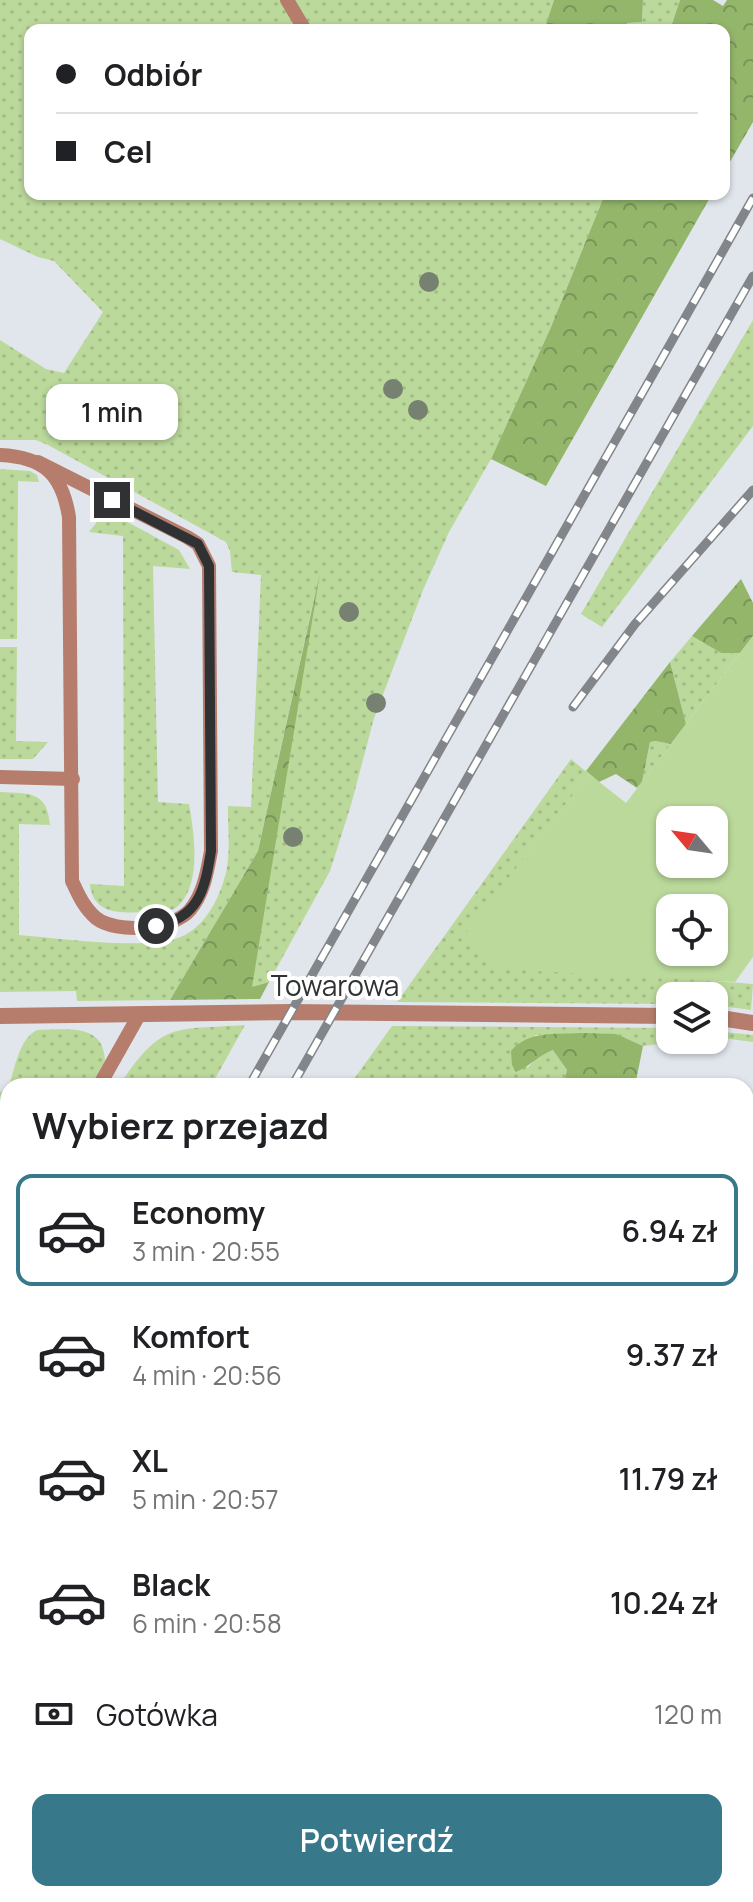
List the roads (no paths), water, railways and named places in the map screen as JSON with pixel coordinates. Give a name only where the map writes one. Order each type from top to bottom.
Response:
[{"type":"street","name":"Towarowa","points":[[0,1016],[291,1012],[656,1016]]},
{"type":"street","points":[[728,1019],[753,1023]]},
{"type":"lane","points":[[287,0],[301,24]]},
{"type":"lane","points":[[0,455],[20,456],[38,462],[187,537],[198,544],[205,555],[209,566],[211,851],[199,896],[188,913],[174,923],[118,927],[96,918],[79,898],[71,872],[73,779],[69,517],[61,485],[38,462]]},
{"type":"lane","points":[[0,777],[73,779]]},
{"type":"lane","points":[[104,1078],[139,1015]]},
{"type":"railway","points":[[254,1078],[753,198]]},
{"type":"railway","points":[[297,1078],[753,276]]},
{"type":"railway","points":[[573,707],[635,624],[753,490]]}]
